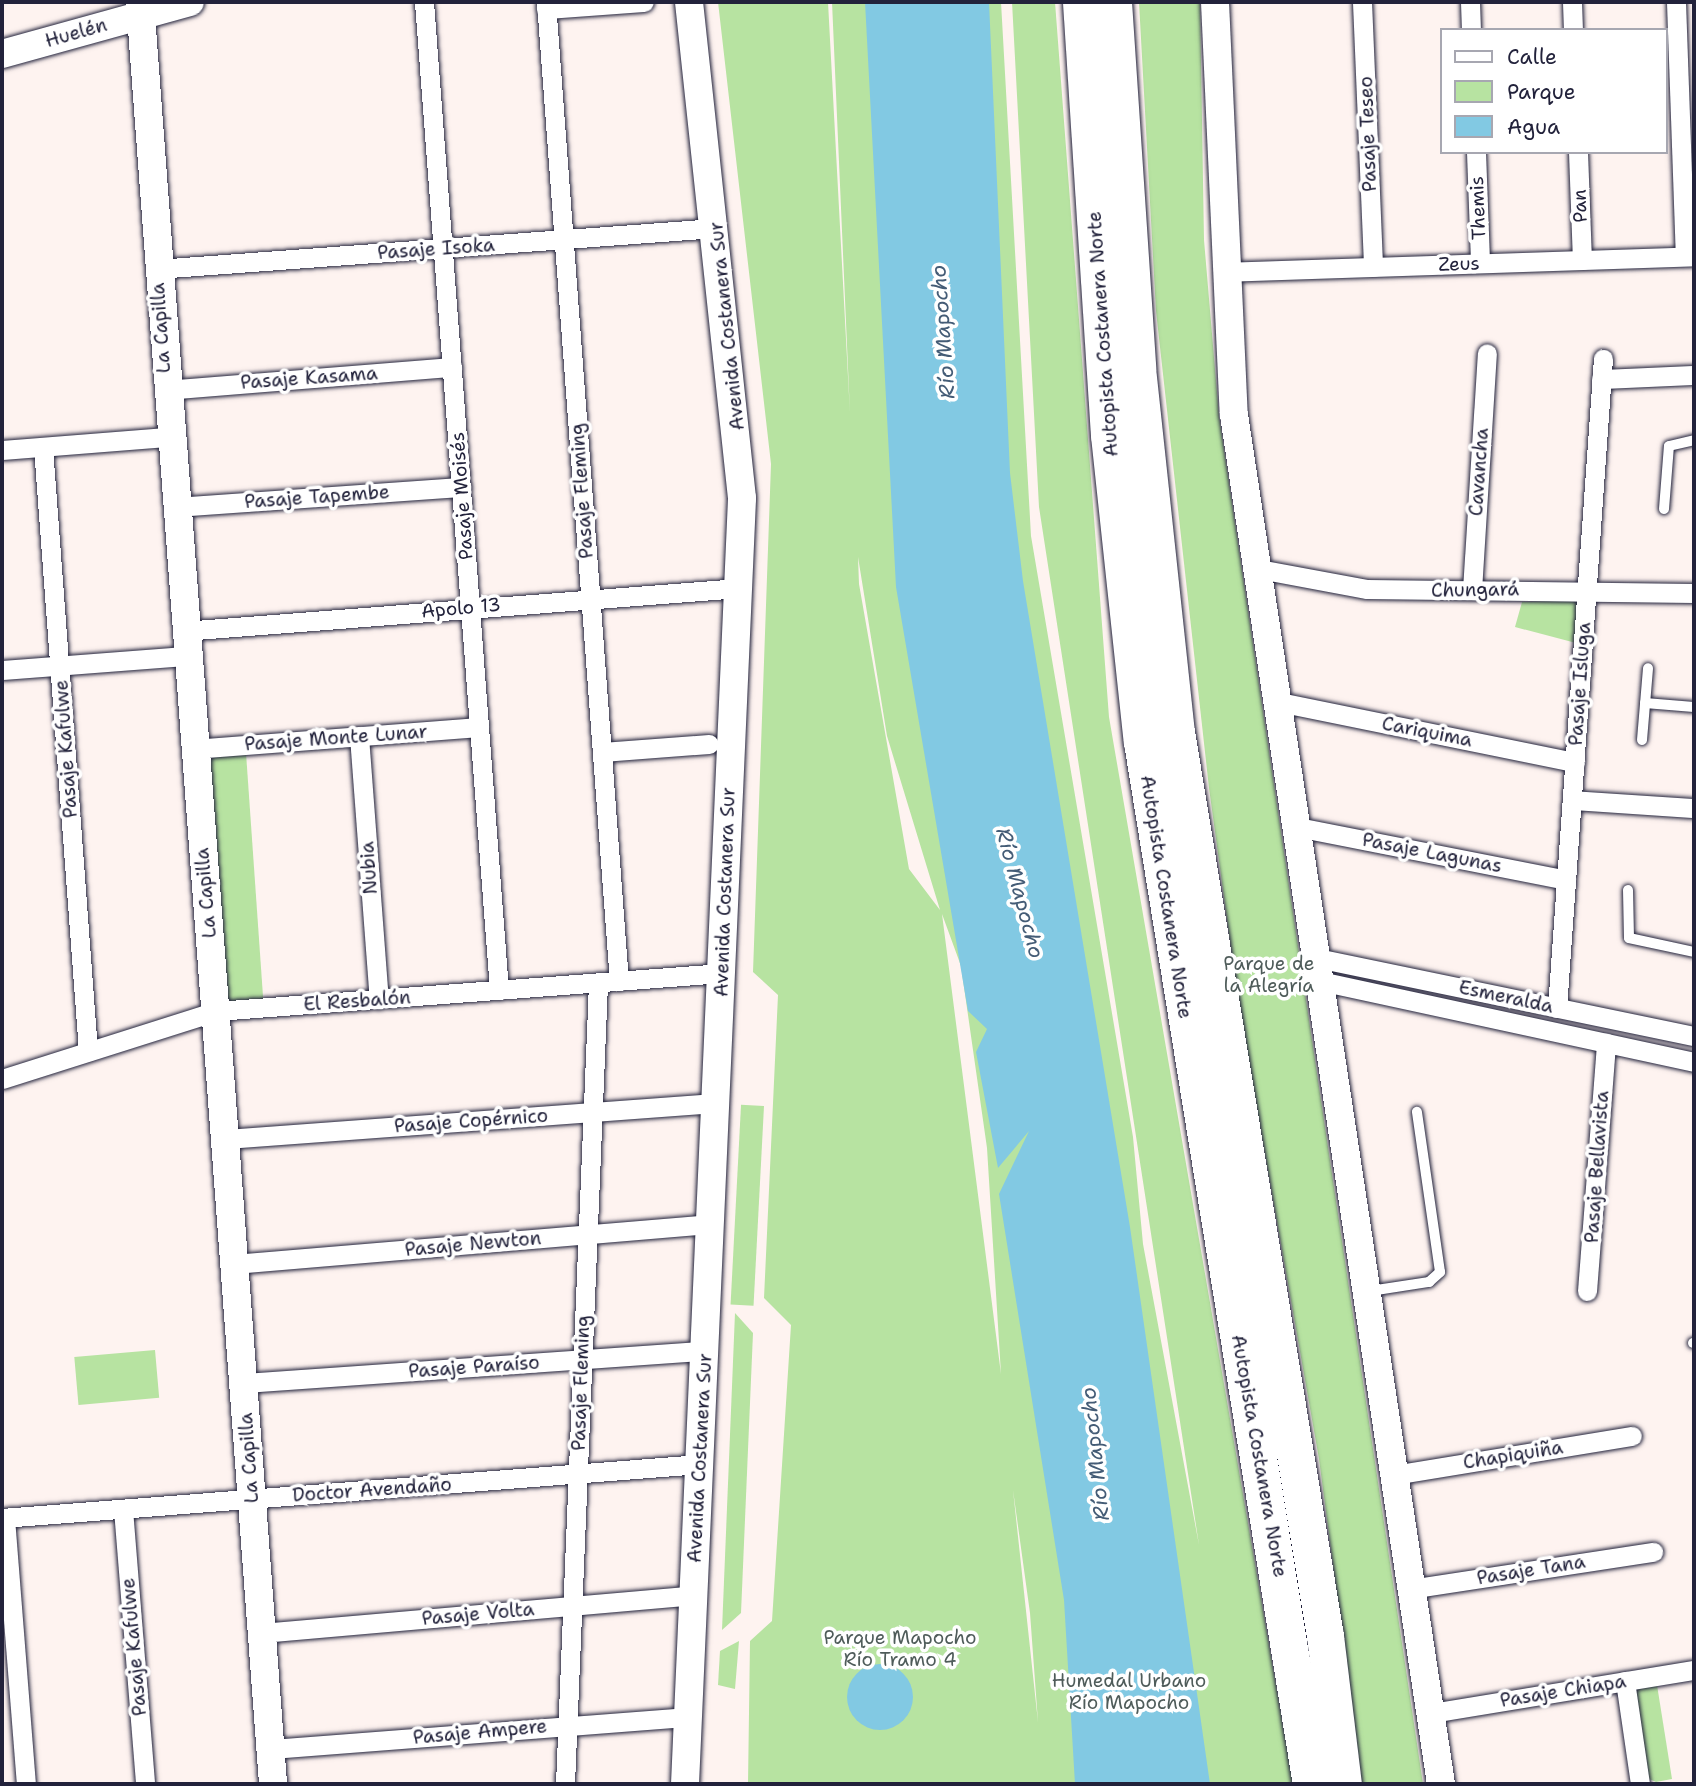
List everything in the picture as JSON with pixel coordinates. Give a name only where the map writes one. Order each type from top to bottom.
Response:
[{"type":"highway","name":"Autopista Costanera Norte","points":[[1081,2],[1112,474],[1142,742],[1311,1784]]},
{"type":"highway","name":"Autopista Costanera Norte","points":[[1113,2],[1137,368],[1176,732],[1325,1636],[1343,1784]]},
{"type":"street","name":"Huelén","points":[[2,54],[140,8],[190,2]]},
{"type":"street","name":"Pasaje Moisés","points":[[424,2],[499,990]]},
{"type":"street","points":[[546,6],[643,2]]},
{"type":"street","name":"Avenida Costanera Sur","points":[[685,1784],[739,588],[741,456],[690,2]]},
{"type":"street","points":[[1215,2],[1223,272],[1234,415],[1441,1784]]},
{"type":"street","name":"Pasaje Teseo","points":[[1362,2],[1373,267]]},
{"type":"street","points":[[1470,2],[1471,28]]},
{"type":"street","points":[[1572,2],[1573,28]]},
{"type":"street","points":[[1676,2],[1690,256]]},
{"type":"street","name":"Pasaje Fleming","points":[[546,6],[620,981]]},
{"type":"street","name":"La Capilla","points":[[140,8],[165,390],[216,1011],[273,1784]]},
{"type":"street","name":"Themis","points":[[1476,154],[1480,263]]},
{"type":"street","name":"Pan","points":[[1578,154],[1582,260]]},
{"type":"street","name":"Pasaje Isoka","points":[[156,269],[716,228]]},
{"type":"street","name":"Zeus","points":[[1223,272],[1690,256]]},
{"type":"street","name":"Cavancha","points":[[1472,590],[1487,353]]},
{"type":"street","name":"Pasaje Isluga","points":[[1558,1008],[1603,359]]},
{"type":"street","name":"Pasaje Kasama","points":[[165,390],[452,367]]},
{"type":"street","points":[[1601,379],[1694,375]]},
{"type":"street","points":[[2,450],[169,437]]},
{"type":"street","name":"Pasaje Kafulwe","points":[[43,447],[88,1051]]},
{"type":"street","name":"Pasaje Tapembe","points":[[174,507],[461,487]]},
{"type":"street","name":"Chungará","points":[[1259,569],[1367,589],[1587,588],[1694,593]]},
{"type":"street","name":"Apolo 13","points":[[2,670],[60,666],[184,643],[470,607],[739,588]]},
{"type":"street","name":"Cariquima","points":[[1279,702],[1574,762]]},
{"type":"street","name":"Pasaje Monte Lunar","points":[[193,749],[479,727]]},
{"type":"street","name":"Nubia","points":[[359,736],[379,999]]},
{"type":"street","points":[[602,752],[709,744]]},
{"type":"street","points":[[1572,800],[1694,808]]},
{"type":"street","name":"Pasaje Lagunas","points":[[1297,827],[1566,880]]},
{"type":"street","name":"Esmeralda","points":[[1319,970],[1558,1008],[1694,1036]]},
{"type":"street","name":"Esmeralda","points":[[1319,970],[1606,1043],[1694,1062]]},
{"type":"street","name":"El Resbalón","points":[[2,1079],[216,1011],[722,973]]},
{"type":"street","name":"Pasaje Fleming","points":[[565,1784],[598,983]]},
{"type":"street","name":"Pasaje Bellavista","points":[[1587,1291],[1606,1043]]},
{"type":"street","name":"Pasaje Copérnico","points":[[225,1139],[716,1103]]},
{"type":"street","name":"Pasaje Newton","points":[[234,1264],[711,1224]]},
{"type":"street","name":"Pasaje Paraíso","points":[[243,1384],[705,1351]]},
{"type":"street","name":"Chapiquiña","points":[[1393,1475],[1632,1436]]},
{"type":"street","name":"Doctor Avendaño","points":[[4,1518],[700,1464]]},
{"type":"street","name":"Pasaje Kafulwe","points":[[122,1509],[145,1784]]},
{"type":"street","points":[[4,1518],[26,1784]]},
{"type":"street","name":"Pasaje Tana","points":[[1410,1588],[1653,1552]]},
{"type":"street","name":"Pasaje Volta","points":[[262,1633],[694,1595]]},
{"type":"street","name":"Pasaje Chiapa","points":[[1431,1713],[1694,1670]]},
{"type":"street","points":[[1625,1681],[1640,1784]]},
{"type":"street","name":"Pasaje Ampere","points":[[271,1749],[689,1717]]},
{"type":"lane","points":[[1664,509],[1669,446],[1694,440]]},
{"type":"lane","points":[[1642,740],[1648,668]]},
{"type":"lane","points":[[1646,703],[1694,706]]},
{"type":"lane","points":[[1629,890],[1629,938],[1694,952]]},
{"type":"lane","points":[[1366,1292],[1429,1283],[1440,1272],[1417,1112]]},
{"type":"green space","name":"Parque Mapocho Río Tramo 4","points":[[718,2],[828,2],[850,414],[832,2],[1001,2],[1031,536],[1133,1137],[1143,1244],[1199,1545],[1039,507],[1012,2],[1055,2],[1109,717],[1293,1784],[748,1784],[750,1641],[772,1621],[791,1325],[764,1298],[778,995],[753,972],[771,464]],"holes":[[[858,557],[887,736],[940,910],[909,869],[859,584]],[[942,914],[961,966],[987,1148],[1001,1374]],[[1013,1490],[1030,1613],[1038,1722]]]},
{"type":"green space","name":"Parque de la Alegría","points":[[1139,2],[1200,2],[1204,240],[1219,416],[1423,1784],[1362,1784],[1319,1459],[1239,1007],[1209,788],[1156,311]]},
{"type":"green space","points":[[1571,600],[1580,603],[1576,643],[1515,627],[1522,602]]},
{"type":"green space","points":[[246,753],[263,1001],[224,1004],[207,756]]},
{"type":"green space","points":[[741,1105],[764,1106],[754,1306],[731,1305]]},
{"type":"green space","points":[[735,1313],[753,1333],[741,1613],[722,1630]]},
{"type":"green space","points":[[155,1350],[159,1398],[78,1405],[74,1357]]},
{"type":"green space","points":[[739,1641],[735,1689],[718,1685],[720,1651]]},
{"type":"green space","points":[[1657,1685],[1672,1779],[1656,1782],[1647,1778],[1633,1698],[1637,1689]]},
{"type":"water","name":"Humedal Urbano Río Mapocho","points":[[865,2],[989,2],[1010,473],[1023,581],[1130,1227],[1210,1784],[1075,1784],[1064,1600],[999,1194],[1029,1131],[998,1168],[976,1052],[987,1029],[968,1011],[896,587]]},
{"type":"water","points":[[880,1664],[903,1674],[913,1697],[903,1720],[880,1730],[857,1720],[847,1697],[857,1674]]},
{"type":"water label","name":"Río Mapocho","points":[[943,332]]},
{"type":"water label","name":"Río Mapocho","points":[[1020,893]]},
{"type":"water label","name":"Río Mapocho","points":[[1095,1454]]}]
